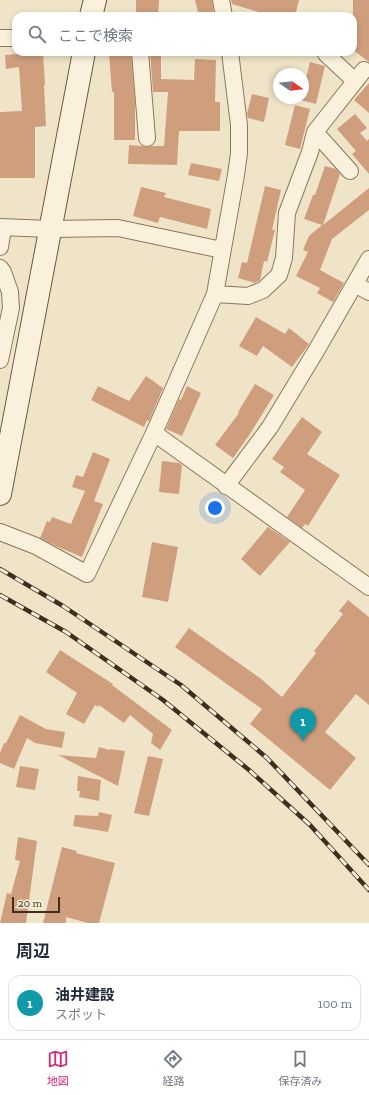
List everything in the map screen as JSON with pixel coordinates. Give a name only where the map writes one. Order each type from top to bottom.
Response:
[{"type":"street","points":[[92,12],[95,0]]},
{"type":"street","points":[[221,0],[223,12]]},
{"type":"street","points":[[0,38],[12,38]]},
{"type":"street","points":[[0,494],[83,56]]},
{"type":"street","points":[[140,56],[147,138]]},
{"type":"street","points":[[0,532],[36,546],[87,574],[154,433],[215,294],[221,266],[222,250],[239,153],[239,125],[230,56]]},
{"type":"street","points":[[215,294],[248,296],[263,290],[279,275],[284,258],[287,213],[310,152],[315,132],[360,76],[329,56]]},
{"type":"street","points":[[315,132],[350,171]]},
{"type":"street","points":[[0,247],[2,228],[118,228],[222,250]]},
{"type":"street","points":[[226,486],[270,427],[369,259]]},
{"type":"street","points":[[0,268],[3,272],[10,292],[11,308],[0,360]]},
{"type":"street","points":[[355,284],[369,292]]},
{"type":"street","points":[[154,433],[369,587]]},
{"type":"building","points":[[136,0],[159,0],[158,12],[136,12]]},
{"type":"building","points":[[195,0],[212,0],[214,12],[198,12]]},
{"type":"building","points":[[231,0],[299,0],[296,12],[259,12],[232,4]]},
{"type":"building","points":[[353,0],[369,0],[369,62],[357,53],[357,12],[353,12]]},
{"type":"building","points":[[5,55],[43,56],[46,126],[35,127],[35,178],[0,178],[0,112],[22,111],[19,67],[6,69]]},
{"type":"building","points":[[109,56],[131,56],[135,102],[135,140],[114,140],[114,92],[112,92]]},
{"type":"building","points":[[150,56],[161,56],[161,79],[194,80],[195,59],[216,60],[215,102],[220,102],[220,131],[179,131],[177,165],[128,164],[129,145],[147,147],[164,146],[168,92],[153,92]]},
{"type":"building","points":[[310,62],[325,66],[316,104],[309,102],[308,68]]},
{"type":"building","points":[[369,83],[369,113],[354,100]]},
{"type":"building","points":[[252,94],[269,98],[264,122],[248,118],[247,114]]},
{"type":"building","points":[[295,105],[310,109],[300,149],[285,145]]},
{"type":"building","points":[[355,114],[367,128],[360,133],[367,141],[369,139],[369,174],[352,154],[356,151],[337,129]]},
{"type":"building","points":[[191,163],[222,169],[219,181],[188,175]]},
{"type":"building","points":[[325,166],[336,169],[340,174],[323,225],[369,188],[369,210],[332,239],[320,270],[344,283],[333,302],[317,293],[320,288],[296,276],[308,252],[303,250],[309,236],[322,225],[304,219],[313,195],[315,195]]},
{"type":"building","points":[[265,186],[281,190],[272,230],[275,230],[267,262],[264,261],[260,280],[255,283],[238,278],[242,262],[247,263]]},
{"type":"building","points":[[141,187],[166,193],[164,197],[211,209],[207,229],[160,217],[158,223],[133,216]]},
{"type":"building","points":[[256,317],[285,334],[289,328],[309,344],[292,367],[263,346],[257,356],[239,346]]},
{"type":"building","points":[[146,376],[163,388],[149,421],[147,420],[144,427],[91,400],[98,386],[129,401]]},
{"type":"building","points":[[255,384],[274,395],[233,458],[215,445],[239,413],[238,412]]},
{"type":"building","points":[[187,386],[201,393],[182,436],[166,429],[179,399],[181,400]]},
{"type":"building","points":[[302,417],[322,432],[307,454],[340,475],[308,526],[305,524],[302,528],[287,517],[305,490],[280,472],[284,467],[272,459]]},
{"type":"building","points":[[93,452],[110,459],[94,501],[103,504],[82,557],[40,538],[47,521],[50,522],[52,517],[71,524],[85,491],[72,487],[76,475],[83,477]]},
{"type":"building","points":[[162,461],[179,463],[182,465],[179,494],[159,492]]},
{"type":"building","points":[[268,527],[290,542],[260,576],[241,559]]},
{"type":"building","points":[[152,542],[178,547],[168,602],[142,597]]},
{"type":"building","points":[[348,600],[369,617],[369,705],[356,694],[325,732],[356,758],[330,790],[250,724],[262,709],[175,647],[189,628],[260,678],[282,697],[316,653],[314,651],[343,614],[339,611]]},
{"type":"building","points":[[60,650],[113,684],[112,685],[172,730],[160,750],[151,743],[153,734],[130,715],[124,723],[99,705],[98,707],[95,705],[84,724],[66,714],[77,693],[46,672]]},
{"type":"building","points":[[20,715],[46,729],[65,732],[62,748],[35,743],[27,738],[14,769],[0,763],[0,753]]},
{"type":"building","points":[[99,747],[110,750],[125,751],[118,786],[58,755],[96,758]]},
{"type":"building","points":[[148,756],[163,759],[149,816],[134,813]]},
{"type":"building","points":[[20,766],[39,769],[35,790],[16,787]]},
{"type":"building","points":[[78,776],[101,780],[99,801],[79,797],[80,791],[77,791]]},
{"type":"building","points":[[99,812],[112,815],[108,832],[73,826],[75,815],[98,816]]},
{"type":"building","points":[[18,837],[37,841],[26,923],[0,923],[7,893],[11,894],[20,861],[15,860]]},
{"type":"building","points":[[62,847],[77,851],[76,853],[115,863],[99,923],[88,923],[66,917],[66,923],[43,923]]},
{"type":"railway","points":[[0,569],[63,606],[181,685],[267,758],[369,865]]},
{"type":"railway","points":[[0,595],[66,632],[163,700],[249,770],[310,825],[369,890]]},
{"type":"place","name":"油井建設","points":[[303,741]]}]
